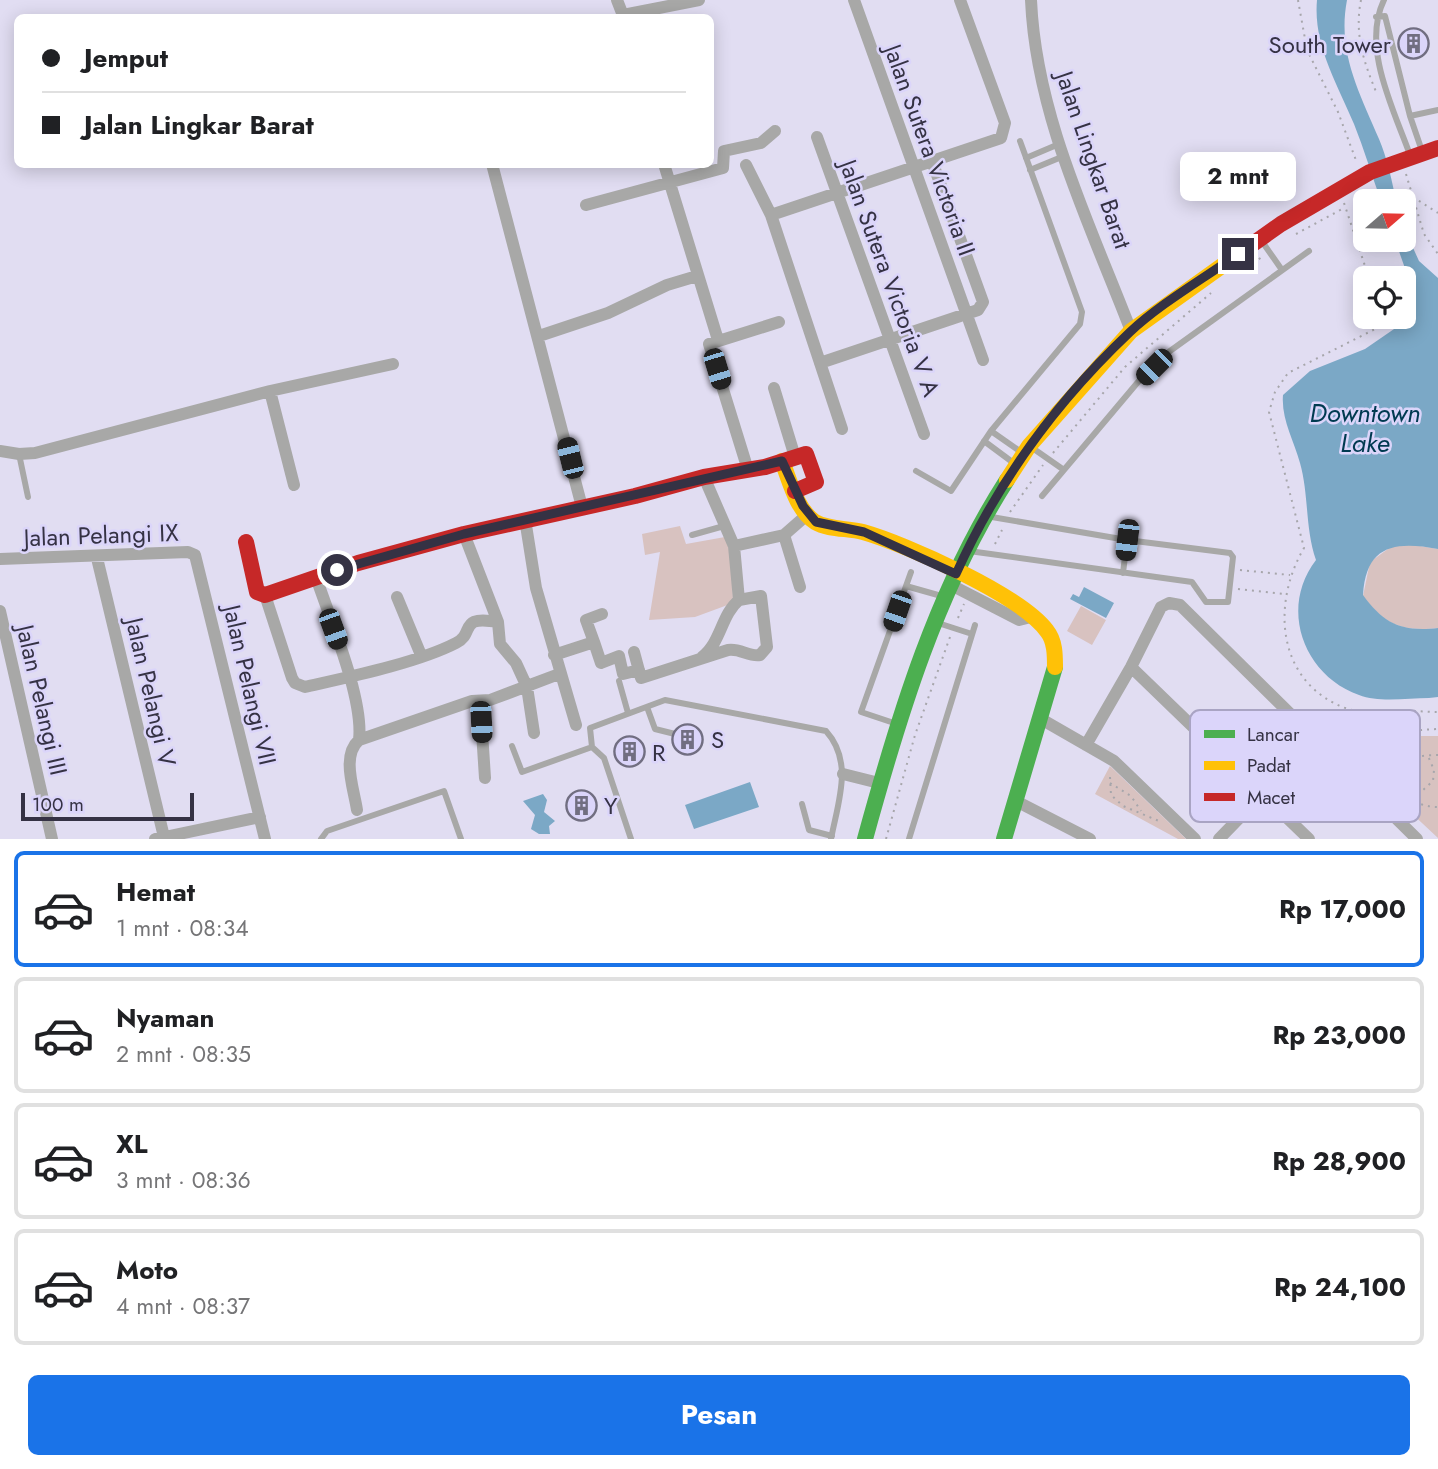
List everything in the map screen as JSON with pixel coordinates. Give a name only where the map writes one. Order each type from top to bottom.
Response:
[{"type":"street","points":[[633,14],[699,0]]},
{"type":"street","name":"Jalan Sutera Victoria II","points":[[854,0],[983,360]]},
{"type":"street","points":[[771,215],[1001,138],[1005,123],[960,0]]},
{"type":"street","name":"Jalan Lingkar Barat","points":[[1031,0],[1033,40],[1039,71],[1062,150],[1131,331]]},
{"type":"street","points":[[586,205],[723,168],[717,152],[761,143],[775,131]]},
{"type":"street","name":"Jalan Sutera Victoria V A","points":[[817,137],[924,433]]},
{"type":"street","points":[[865,839],[897,724],[935,622],[984,516],[1023,454],[1131,331],[1264,245],[1342,188],[1366,175],[1417,155]]},
{"type":"street","name":"Jalan Sutera Victoria II","points":[[932,161],[983,302],[978,310],[966,314]]},
{"type":"street","points":[[746,165],[771,215],[842,429]]},
{"type":"street","points":[[493,168],[582,508]]},
{"type":"street","points":[[665,168],[718,340]]},
{"type":"street","points":[[539,336],[608,313],[667,285],[697,276]]},
{"type":"street","points":[[820,363],[966,314]]},
{"type":"street","points":[[748,470],[709,344],[779,322]]},
{"type":"street","points":[[0,451],[19,454],[270,391],[393,364]]},
{"type":"street","points":[[774,388],[795,491],[808,514],[816,522],[864,532],[951,585],[1019,620],[1031,617]]},
{"type":"street","points":[[270,391],[294,485]]},
{"type":"street","points":[[246,542],[254,585],[257,592],[265,595],[316,577],[464,534],[704,477],[748,470],[806,454],[816,482],[795,491]]},
{"type":"street","points":[[704,477],[734,546],[739,600]]},
{"type":"street","points":[[734,546],[784,535],[808,514]]},
{"type":"street","points":[[525,519],[536,588],[576,725]]},
{"type":"street","points":[[464,534],[499,622],[500,644],[516,663],[527,687],[534,733]]},
{"type":"street","points":[[784,535],[800,587]]},
{"type":"street","name":"Jalan Pelangi IX","points":[[0,559],[97,558],[188,552],[195,555],[199,562]]},
{"type":"street","name":"Jalan Pelangi V","points":[[97,558],[159,838]]},
{"type":"street","name":"Jalan Pelangi VII","points":[[199,562],[265,839]]},
{"type":"street","points":[[316,577],[350,675],[360,721],[359,740]]},
{"type":"street","points":[[951,585],[1026,610],[1042,625],[1056,652],[1055,675],[1004,839]]},
{"type":"street","points":[[265,595],[295,683],[305,687],[421,655],[457,642],[476,620],[499,622]]},
{"type":"street","points":[[634,652],[641,678],[734,649],[753,656],[765,651],[767,647],[761,596],[739,600],[730,608],[710,651],[702,657]]},
{"type":"street","points":[[397,597],[421,655]]},
{"type":"street","points":[[1086,745],[1131,667],[1161,607],[1169,603],[1180,605],[1287,710]]},
{"type":"street","name":"Jalan Pelangi III","points":[[0,611],[52,839]]},
{"type":"street","points":[[602,614],[586,620],[601,663],[619,656],[623,674],[639,670]]},
{"type":"street","points":[[554,655],[594,642]]},
{"type":"street","points":[[1131,667],[1190,724]]},
{"type":"street","points":[[357,810],[349,761],[351,750],[359,740],[407,721],[527,687],[559,674]]},
{"type":"street","points":[[480,701],[485,778]]},
{"type":"street","points":[[1041,719],[1114,761],[1195,839]]},
{"type":"street","points":[[843,774],[880,783]]},
{"type":"street","points":[[1016,800],[1090,839]]},
{"type":"street","points":[[159,838],[260,817]]},
{"type":"street","points":[[1219,839],[1235,822]]},
{"type":"street","points":[[1291,822],[1309,839]]},
{"type":"street","points":[[1400,822],[1417,839]]},
{"type":"lane","points":[[1384,0],[1376,17],[1378,52],[1387,92],[1417,155]]},
{"type":"lane","points":[[1376,17],[1385,16],[1417,155]]},
{"type":"lane","points":[[1410,116],[1438,110]]},
{"type":"lane","points":[[916,471],[951,491],[991,431],[1080,324],[1082,312],[1020,141]]},
{"type":"lane","points":[[1026,158],[1062,150]]},
{"type":"lane","points":[[1030,170],[1062,150]]},
{"type":"lane","points":[[1264,245],[1282,270]]},
{"type":"lane","points":[[1042,496],[1138,382],[1170,351],[1309,251]]},
{"type":"lane","points":[[991,431],[1023,454]]},
{"type":"lane","points":[[984,441],[1047,459],[1064,470]]},
{"type":"lane","points":[[19,454],[28,497]]},
{"type":"lane","points":[[967,550],[1192,582],[1206,602],[1225,605],[1228,602],[1232,570],[1230,553],[1127,540],[984,516]]},
{"type":"lane","points":[[692,535],[726,525]]},
{"type":"lane","points":[[1123,573],[1127,540]]},
{"type":"lane","points":[[897,724],[861,712],[911,572]]},
{"type":"lane","points":[[906,586],[951,585]]},
{"type":"lane","points":[[935,622],[972,634]]},
{"type":"lane","points":[[909,839],[975,625]]},
{"type":"lane","points":[[620,681],[628,713]]},
{"type":"lane","points":[[631,839],[604,758],[592,747],[589,734],[594,724],[665,700],[826,731],[834,740],[843,762],[832,837],[808,830],[802,804]]},
{"type":"lane","points":[[646,707],[655,729],[680,735]]},
{"type":"lane","points":[[512,746],[522,772],[592,747]]},
{"type":"lane","points":[[321,839],[327,831],[444,791],[461,839]]},
{"type":"path","points":[[1298,0],[1301,30],[1307,50],[1366,175]]},
{"type":"path","points":[[1342,188],[1344,208],[1365,266]]},
{"type":"path","points":[[1416,199],[1438,213]]},
{"type":"path","points":[[1287,238],[1344,208]]},
{"type":"path","points":[[1246,268],[1264,245]]},
{"type":"path","points":[[991,554],[1011,508],[1047,459],[1125,368],[1213,292]]},
{"type":"path","points":[[1354,710],[1333,703],[1306,683],[1295,667],[1285,636],[1286,594],[1291,575],[1304,548],[1269,412],[1275,392],[1288,373],[1308,360],[1377,329]]},
{"type":"path","points":[[1232,570],[1291,575]]},
{"type":"path","points":[[1230,587],[1286,594]]},
{"type":"path","points":[[886,839],[915,735],[953,628],[969,594]]},
{"type":"path","points":[[1420,711],[1438,712]]},
{"type":"path","points":[[1420,730],[1438,729]]},
{"type":"path","points":[[1420,792],[1433,781],[1434,771],[1427,755]]},
{"type":"path","points":[[1420,757],[1438,755]]},
{"type":"path","points":[[1114,761],[1109,782],[1111,795],[1117,801],[1157,821],[1168,813]]},
{"type":"path","points":[[1109,782],[1131,796],[1142,812]]},
{"type":"path","points":[[1420,806],[1438,807]]},
{"type":"shaded area","points":[[680,526],[686,544],[725,537],[732,558],[733,603],[695,617],[649,620],[660,552],[645,555],[642,534]]},
{"type":"shaded area","points":[[1408,544],[1438,549],[1438,628],[1414,629],[1394,624],[1378,613],[1363,596],[1370,562],[1392,546]]},
{"type":"shaded area","points":[[1081,606],[1106,620],[1092,645],[1067,631]]},
{"type":"shaded area","points":[[1420,736],[1438,736],[1438,838],[1420,821]]},
{"type":"shaded area","points":[[1110,766],[1186,839],[1178,839],[1095,794]]},
{"type":"water","points":[[1317,0],[1347,0],[1347,54],[1357,88],[1379,139],[1394,189],[1377,189],[1358,133],[1322,48]]},
{"type":"water","name":"Downtown Lake","points":[[1399,252],[1415,252],[1419,261],[1438,278],[1438,549],[1409,546],[1386,550],[1377,556],[1370,566],[1363,595],[1379,613],[1395,624],[1414,629],[1438,628],[1438,697],[1384,699],[1359,695],[1340,685],[1323,672],[1311,656],[1303,638],[1299,599],[1305,579],[1316,560],[1310,536],[1303,475],[1286,421],[1283,395],[1310,371],[1365,349],[1394,329],[1416,329],[1416,266],[1404,266]]},
{"type":"water","points":[[1084,587],[1114,603],[1106,618],[1070,599],[1073,594],[1079,597]]},
{"type":"water","points":[[750,782],[759,807],[694,829],[685,805]]},
{"type":"water","points":[[543,794],[547,800],[544,812],[555,821],[549,826],[550,834],[539,834],[531,829],[535,815],[523,801]]},
{"type":"traffic: fast","points":[[865,839],[922,654],[960,565],[1007,480]]},
{"type":"traffic: fast","points":[[1004,839],[1055,667]]},
{"type":"traffic: slow","points":[[1007,480],[1029,446],[1131,331],[1226,263]]},
{"type":"traffic: slow","points":[[782,461],[798,502],[815,522],[882,538],[934,559],[1014,602],[1034,617],[1050,635],[1055,653],[1055,667]]},
{"type":"traffic: jam","points":[[1226,263],[1281,224],[1370,172],[1438,148]]},
{"type":"traffic: jam","points":[[246,542],[257,592],[265,595],[358,563],[464,534],[635,496],[704,477],[765,467],[806,454],[816,482],[795,491]]},
{"type":"place","name":"South Tower","points":[[1414,44]]},
{"type":"place","name":"S","points":[[688,739]]},
{"type":"place","name":"R","points":[[629,752]]},
{"type":"place","name":"Y","points":[[581,805]]},
{"type":"route","points":[[337,570],[525,519],[635,496],[704,477],[765,467],[782,461],[803,506],[816,522],[864,532],[956,574],[984,516],[1016,464],[1095,370],[1131,331],[1238,254]]}]
